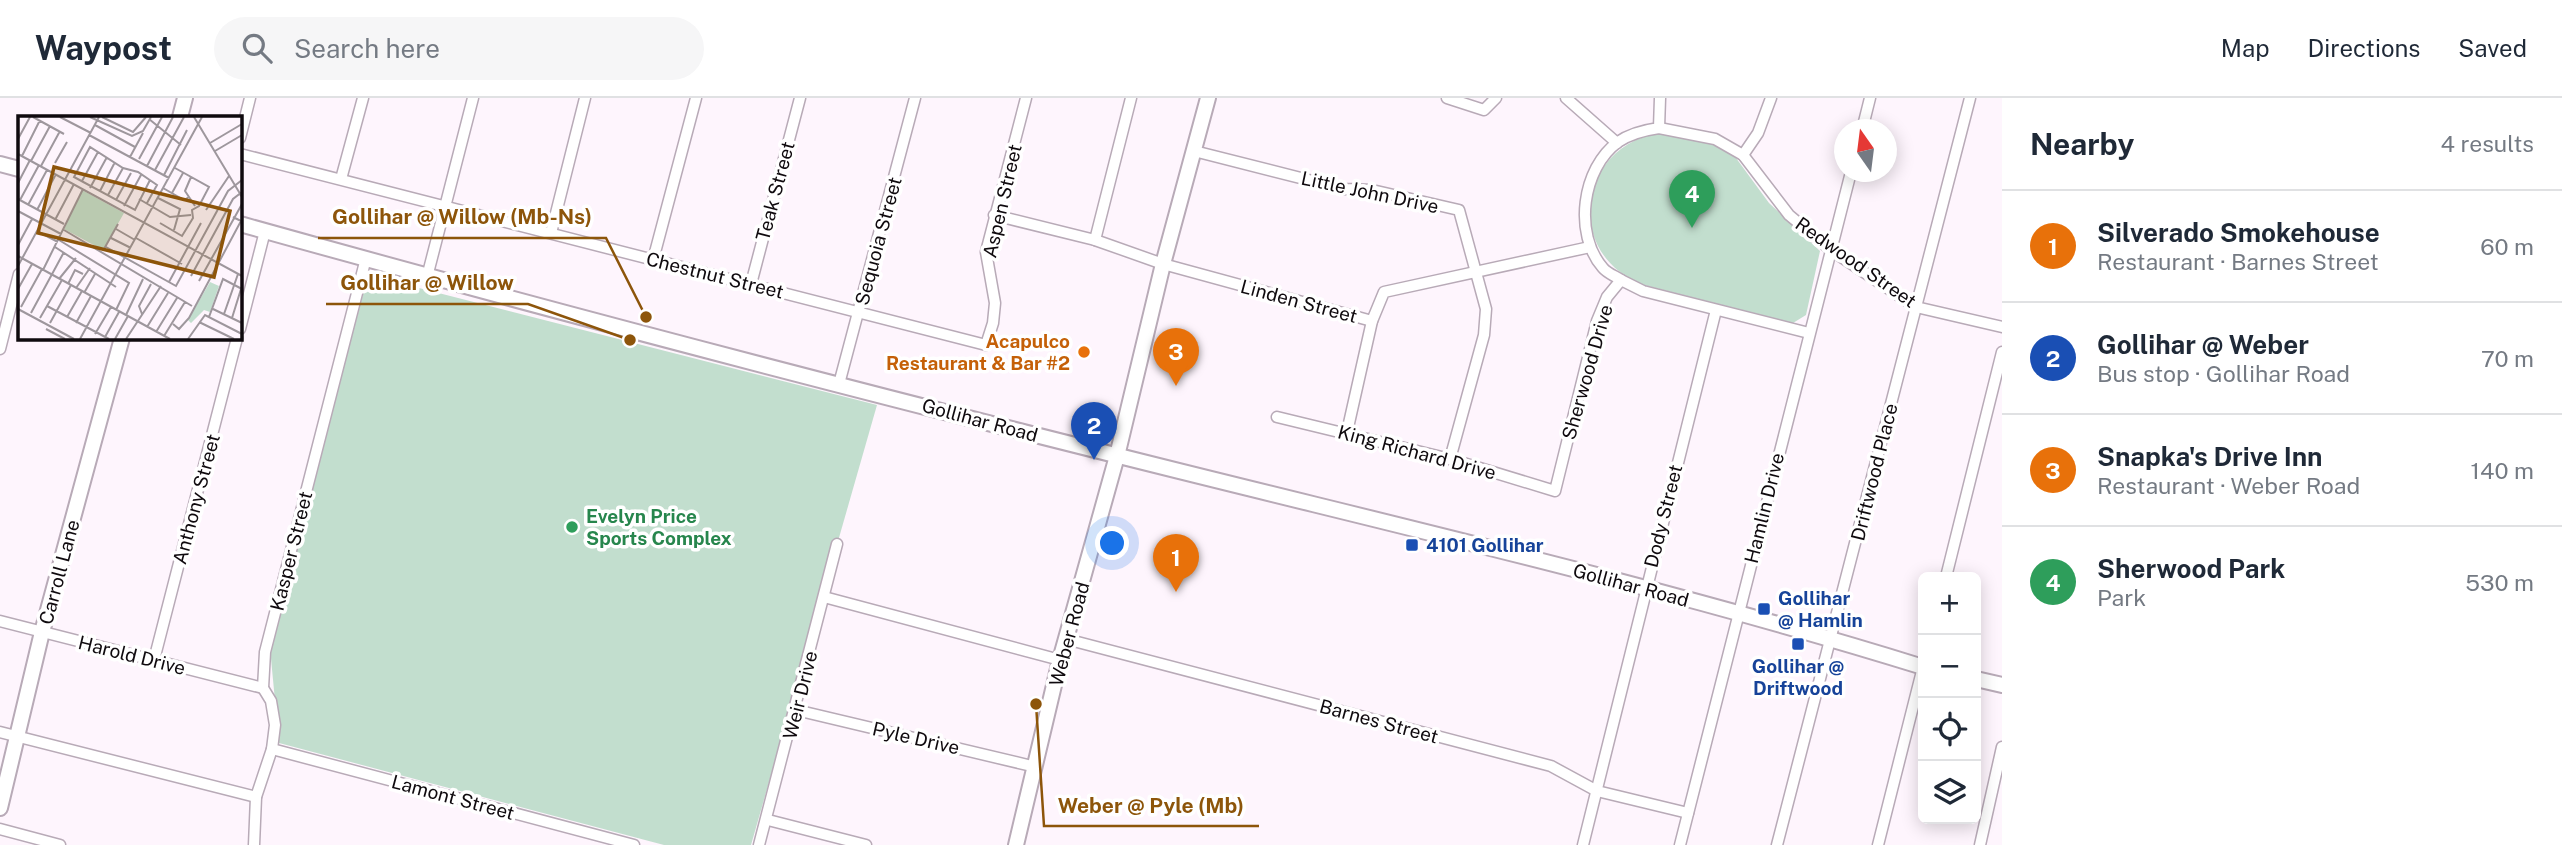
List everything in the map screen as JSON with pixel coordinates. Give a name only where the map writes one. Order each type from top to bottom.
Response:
[{"type":"main road","points":[[180,116],[185,98]]},
{"type":"main road","name":"Weber Road","points":[[1016,845],[1060,660],[1117,456],[1163,264],[1208,98]]},
{"type":"main road","points":[[0,164],[18,169]]},
{"type":"main road","name":"Gollihar Road","points":[[242,225],[427,277],[839,384],[1645,588],[1918,665]]},
{"type":"main road","name":"Carroll Lane","points":[[0,808],[42,632],[121,340]]},
{"type":"main road","points":[[1981,680],[2002,685]]},
{"type":"street","points":[[242,130],[250,98]]},
{"type":"street","points":[[341,179],[363,98]]},
{"type":"street","points":[[427,277],[473,98]]},
{"type":"street","points":[[551,233],[585,98]]},
{"type":"street","points":[[653,260],[695,98]]},
{"type":"street","name":"Teak Street","points":[[751,284],[800,98]]},
{"type":"street","name":"Sequoia Street","points":[[839,384],[915,98]]},
{"type":"street","name":"Aspen Street","points":[[986,345],[993,323],[995,303],[986,252],[1027,98]]},
{"type":"street","points":[[1095,240],[1130,98]]},
{"type":"street","points":[[1447,98],[1484,110],[1496,98]]},
{"type":"street","points":[[1566,98],[1617,143]]},
{"type":"street","points":[[1590,247],[1585,228],[1588,191],[1602,159],[1617,143],[1644,130],[1659,128],[1660,98]]},
{"type":"street","points":[[1744,155],[1758,133],[1771,98]]},
{"type":"street","points":[[1865,119],[1870,98]]},
{"type":"street","name":"Driftwood Place","points":[[1777,845],[1970,98]]},
{"type":"street","name":"Redwood Street","points":[[1659,128],[1715,139],[1744,155],[1789,215],[1831,250],[1916,307],[2002,327]]},
{"type":"street","name":"Little John Drive","points":[[1194,151],[1344,189],[1372,190],[1459,210],[1486,309],[1484,335],[1450,459]]},
{"type":"street","name":"Chestnut Street","points":[[242,154],[986,345]]},
{"type":"street","name":"Hamlin Drive","points":[[1680,845],[1848,182]]},
{"type":"street","name":"Linden Street","points":[[994,215],[1095,240],[1163,264],[1372,321],[1384,292],[1590,247]]},
{"type":"street","points":[[242,321],[265,231]]},
{"type":"street","name":"Sherwood Drive","points":[[1555,491],[1597,321],[1606,297],[1620,280],[1604,269],[1590,247]]},
{"type":"street","name":"Kasper Street","points":[[254,845],[256,797],[272,749],[273,713],[271,701],[263,688],[265,652],[366,258]]},
{"type":"street","points":[[0,349],[18,278]]},
{"type":"street","points":[[1620,280],[1643,291],[1809,333]]},
{"type":"street","name":"Dody Street","points":[[1583,845],[1716,310]]},
{"type":"street","points":[[1347,432],[1372,321]]},
{"type":"street","name":"Anthony Street","points":[[154,660],[236,340]]},
{"type":"street","points":[[1947,572],[2002,352]]},
{"type":"street","name":"King Richard Drive","points":[[1277,416],[1450,459],[1555,491]]},
{"type":"street","name":"Weir Drive","points":[[759,845],[768,820],[837,544]]},
{"type":"street","points":[[824,597],[1060,660]]},
{"type":"street","name":"Harold Drive","points":[[0,621],[263,688]]},
{"type":"street","name":"Barnes Street","points":[[1066,639],[1551,766],[1597,791],[1688,813]]},
{"type":"street","points":[[1878,845],[1918,687]]},
{"type":"street","name":"Pyle Drive","points":[[796,710],[1036,767]]},
{"type":"street","points":[[0,732],[256,797]]},
{"type":"street","points":[[1980,845],[2002,747]]},
{"type":"street","name":"Lamont Street","points":[[272,749],[634,845]]},
{"type":"street","points":[[768,820],[866,845]]},
{"type":"street","points":[[0,829],[60,845]]},
{"type":"green space","points":[[1668,133],[1711,143],[1736,158],[1769,203],[1820,251],[1806,315],[1793,323],[1644,285],[1617,269],[1599,248],[1591,224],[1591,198],[1599,174],[1615,154],[1638,139]]},
{"type":"green space","name":"Evelyn Price Sports Complex","points":[[368,275],[877,405],[751,845],[664,845],[279,743],[270,648]]},
{"type":"place","name":"Sherwood Park","points":[[1692,228]]},
{"type":"place","name":"Gollihar @ Willow (Mb-Ns)","points":[[646,317]]},
{"type":"place","name":"Gollihar @ Willow","points":[[630,340]]},
{"type":"place","name":"Acapulco Restaurant & Bar #2","points":[[1084,352]]},
{"type":"place","name":"Snapka's Drive Inn","points":[[1176,386]]},
{"type":"place","name":"Gollihar @ Weber","points":[[1094,460]]},
{"type":"place","name":"Evelyn Price Sports Complex","points":[[572,527]]},
{"type":"place","name":"4101 Gollihar","points":[[1412,545]]},
{"type":"place","name":"Silverado Smokehouse","points":[[1176,592]]},
{"type":"place","name":"Gollihar @ Hamlin","points":[[1764,609]]},
{"type":"place","name":"Gollihar @ Driftwood","points":[[1798,644]]},
{"type":"place","name":"Weber @ Pyle (Mb)","points":[[1036,704]]}]
